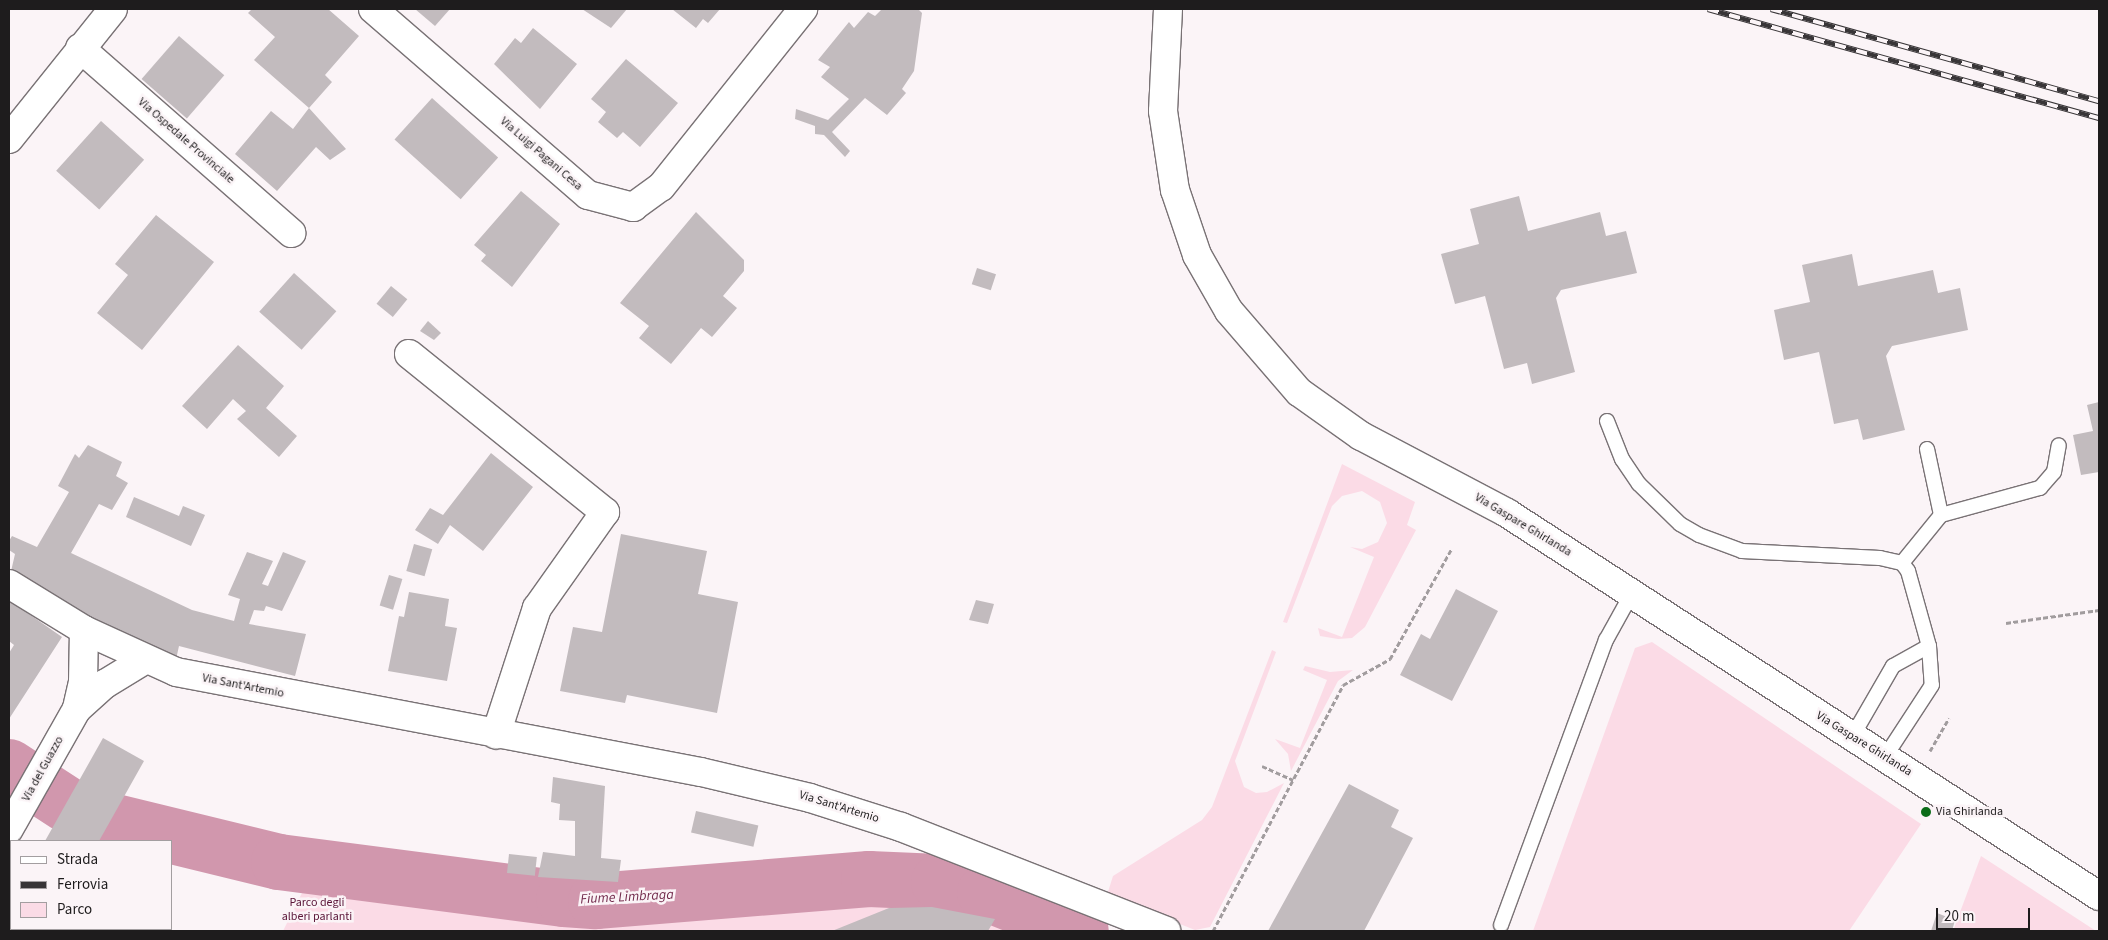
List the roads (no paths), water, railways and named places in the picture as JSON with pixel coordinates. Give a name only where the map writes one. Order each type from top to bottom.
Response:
[{"type":"street","points":[[9,138],[113,9]]},
{"type":"street","name":"Via Luigi Pagani Cesa","points":[[373,9],[588,194],[633,207],[660,187],[803,9]]},
{"type":"street","name":"Via Gaspare Ghirlanda","points":[[1168,9],[1163,111],[1175,190],[1197,255],[1229,311],[1270,364],[1329,417],[1507,513],[2099,896]]},
{"type":"street","name":"Via Ospedale Provinciale","points":[[80,48],[291,233]]},
{"type":"street","points":[[409,354],[605,512],[537,608],[496,734]]},
{"type":"street","name":"Via Sant'Artemio","points":[[9,584],[84,630],[146,660],[202,679],[710,774],[851,810],[1166,931]]},
{"type":"street","name":"Via del Guazzo","points":[[9,829],[77,710],[83,682],[84,630]]},
{"type":"street","name":"Via del Guazzo","points":[[77,710],[111,680],[146,660]]},
{"type":"lane","points":[[1607,421],[1622,459],[1639,484],[1699,536],[1742,551],[1788,557],[1880,558],[1902,564],[1908,571],[1929,646],[1932,685],[1885,757]]},
{"type":"lane","points":[[1902,564],[1941,515],[2040,488],[2054,472],[2059,445]]},
{"type":"lane","points":[[1927,449],[1941,515]]},
{"type":"lane","points":[[1501,925],[1606,640],[1632,593]]},
{"type":"lane","points":[[1852,737],[1893,666],[1929,646]]},
{"type":"waterway","name":"Fiume Limbraga","points":[[9,767],[66,804]]},
{"type":"waterway","name":"Fiume Limbraga","points":[[111,821],[279,862],[564,899],[596,901],[869,879],[939,882],[985,893],[1081,931]]},
{"type":"railway","points":[[1708,9],[2099,118]]},
{"type":"railway","points":[[1771,9],[2099,101]]},
{"type":"place","name":"Via Ghirlanda","points":[[1926,812]]},
{"type":"park label","name":"Parco degli alberi parlanti","points":[[317,910]]}]
